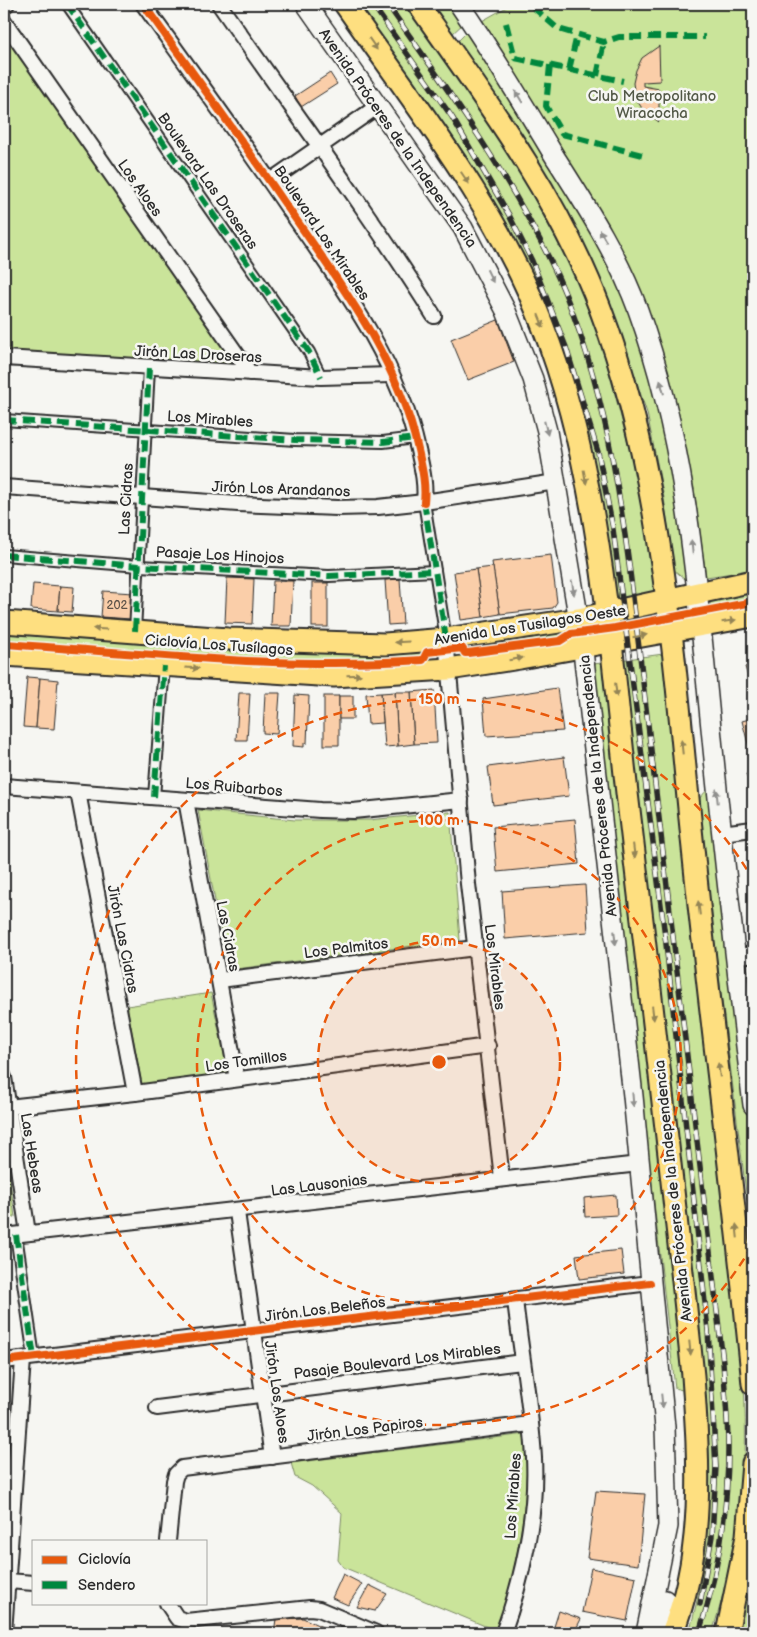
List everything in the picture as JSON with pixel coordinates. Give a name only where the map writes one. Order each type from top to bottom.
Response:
[{"type":"main road","name":"Avenida Próceres de la Independencia","points":[[306,4],[463,228],[503,303],[533,379],[547,431],[579,619],[639,1164],[664,1427],[668,1526],[646,1633]]},
{"type":"main road","name":"Avenida Próceres de la Independencia","points":[[345,4],[480,200],[512,254],[553,353],[578,442],[610,641],[683,1274],[698,1444],[694,1538],[685,1598],[672,1633]]},
{"type":"main road","points":[[418,4],[534,174],[558,217],[599,305],[615,350],[635,422],[649,488],[670,631],[753,1384]]},
{"type":"main road","points":[[459,4],[519,96],[603,235],[637,307],[670,418],[682,483],[701,626],[721,833],[744,956],[753,1105]]},
{"type":"main road","name":"Avenida Los Tusilagos Oeste","points":[[4,622],[319,643],[386,644],[446,639],[579,619],[666,602],[753,581]]},
{"type":"main road","name":"Avenida Los Tusilagos Oeste","points":[[4,655],[334,676],[449,669],[753,616]]},
{"type":"main road","points":[[727,1633],[750,1540],[753,1463]]},
{"type":"main road","points":[[660,1633],[668,1574],[668,1526]]},
{"type":"street","name":"Boulevard Las Droseras","points":[[67,4],[309,352],[321,377]]},
{"type":"street","name":"Boulevard Los Mirables","points":[[143,4],[270,181],[354,303],[375,340],[391,375],[415,438],[426,486],[424,502]]},
{"type":"street","points":[[219,4],[318,146],[387,240],[434,316]]},
{"type":"street","name":"Los Aloes","points":[[4,21],[250,373]]},
{"type":"street","points":[[270,181],[378,106]]},
{"type":"street","name":"Jirón Las Droseras","points":[[4,358],[321,377],[391,375]]},
{"type":"street","name":"Las Cidras","points":[[135,631],[149,368]]},
{"type":"street","name":"Los Mirables","points":[[4,420],[295,440],[383,442],[415,438]]},
{"type":"street","name":"Jirón Los Arandanos","points":[[4,487],[296,508],[378,508],[556,482]]},
{"type":"street","points":[[424,502],[446,639]]},
{"type":"street","name":"Pasaje Los Hinojos","points":[[4,555],[139,566],[330,576],[435,572]]},
{"type":"street","name":"Los Mirables","points":[[446,639],[475,948],[502,1178]]},
{"type":"street","points":[[154,797],[164,666]]},
{"type":"street","name":"Los Ruibarbos","points":[[4,786],[353,811],[461,800]]},
{"type":"street","name":"Jirón Las Cidras","points":[[78,792],[135,1093]]},
{"type":"street","name":"Las Cidras","points":[[186,800],[237,1079]]},
{"type":"street","points":[[721,833],[753,829]]},
{"type":"street","name":"Los Palmitos","points":[[220,980],[475,948]]},
{"type":"street","name":"Los Tomillos","points":[[8,1107],[135,1093],[488,1046]]},
{"type":"street","name":"Las Hebeas","points":[[4,1077],[8,1107],[16,1235]]},
{"type":"street","name":"Las Lausonias","points":[[16,1235],[237,1212],[502,1178],[639,1164]]},
{"type":"street","name":"Jirón Los Aloes","points":[[237,1212],[272,1457]]},
{"type":"street","points":[[4,1633],[28,1358],[16,1235]]},
{"type":"street","name":"Jirón Los Beleños","points":[[4,1361],[650,1283]]},
{"type":"street","name":"Los Mirables","points":[[503,1633],[519,1583],[528,1534],[534,1460],[515,1300]]},
{"type":"street","name":"Pasaje Boulevard Los Mirables","points":[[157,1408],[522,1362]]},
{"type":"street","name":"Jirón Los Papiros","points":[[168,1540],[176,1474],[182,1468],[530,1424]]},
{"type":"street","points":[[8,1582],[32,1583]]},
{"type":"street","points":[[168,1604],[177,1618],[186,1621],[310,1608],[319,1609],[376,1633]]},
{"type":"green space","points":[[355,4],[407,4],[506,146],[574,273],[603,349],[635,470],[656,593],[614,601],[554,334]]},
{"type":"green space","points":[[423,4],[453,4],[465,22],[451,35]]},
{"type":"green space","name":"Club Metropolitano Wiracocha","points":[[512,4],[753,4],[753,570],[706,577],[694,488],[674,397],[595,207],[482,21]]},
{"type":"green space","points":[[4,32],[238,366],[4,350]]},
{"type":"green space","points":[[466,33],[473,35],[621,283],[663,414],[690,583],[674,570],[664,498],[647,413],[609,299],[579,238],[456,43]]},
{"type":"green space","points":[[753,586],[753,609],[711,614],[710,600]]},
{"type":"green space","points":[[657,610],[658,619],[650,625],[631,630],[615,628],[617,618]]},
{"type":"green space","points":[[4,628],[427,649],[426,660],[373,663],[268,662],[4,644]]},
{"type":"green space","points":[[571,629],[571,639],[563,641],[468,653],[462,651],[461,645]]},
{"type":"green space","points":[[663,654],[744,1383],[745,1447],[741,1501],[730,1568],[712,1633],[689,1633],[702,1575],[706,1545],[709,1456],[706,1396],[620,660]]},
{"type":"green space","points":[[602,663],[687,1391],[685,1424],[682,1390],[675,1388],[593,664]]},
{"type":"green space","points":[[709,788],[753,1161],[753,1200],[747,1200],[697,801]]},
{"type":"green space","points":[[198,810],[295,820],[369,820],[450,812],[460,940],[228,970]]},
{"type":"green space","points":[[211,993],[228,1073],[142,1085],[127,1006]]},
{"type":"green space","points":[[4,1140],[15,1217],[4,1219]]},
{"type":"green space","points":[[526,1434],[527,1460],[524,1510],[511,1582],[497,1631],[343,1567],[338,1560],[342,1513],[312,1486],[295,1477],[291,1463]]},
{"type":"green space","points":[[752,1563],[753,1616],[747,1633],[737,1633],[750,1565]]},
{"type":"building","points":[[659,46],[660,81],[643,82],[643,86],[659,89],[659,122],[643,110],[635,97],[633,83],[636,70],[642,58]]},
{"type":"building","points":[[330,73],[337,84],[301,107],[295,96]]},
{"type":"building","points":[[498,320],[514,362],[468,380],[451,339]]},
{"type":"building","points":[[551,555],[557,602],[553,608],[500,614],[492,562]]},
{"type":"building","points":[[493,567],[500,614],[483,617],[476,569]]},
{"type":"building","points":[[476,569],[483,617],[461,620],[454,572]]},
{"type":"building","points":[[227,578],[254,579],[252,624],[225,623]]},
{"type":"building","points":[[400,579],[403,624],[388,625],[385,580]]},
{"type":"building","points":[[273,581],[293,581],[291,626],[271,626]]},
{"type":"building","points":[[312,583],[328,583],[328,627],[312,627]]},
{"type":"building","points":[[33,584],[60,586],[58,611],[31,609]]},
{"type":"building","points":[[60,586],[74,587],[72,612],[58,611]]},
{"type":"building","points":[[103,591],[133,593],[131,619],[101,617]]},
{"type":"building","points":[[753,664],[753,693],[745,667]]},
{"type":"building","points":[[27,677],[40,678],[36,728],[23,727]]},
{"type":"building","points":[[40,678],[58,680],[54,729],[36,728]]},
{"type":"building","points":[[557,688],[563,731],[486,736],[483,699]]},
{"type":"building","points":[[434,690],[437,743],[414,744],[411,692]]},
{"type":"building","points":[[395,692],[411,692],[414,744],[398,746]]},
{"type":"building","points":[[395,692],[398,746],[385,747],[381,693]]},
{"type":"building","points":[[239,693],[250,693],[247,740],[236,740]]},
{"type":"building","points":[[265,693],[280,693],[277,734],[263,733]]},
{"type":"building","points":[[381,693],[383,723],[368,724],[366,694]]},
{"type":"building","points":[[295,695],[309,696],[307,743],[304,743],[304,747],[293,746]]},
{"type":"building","points":[[324,696],[339,696],[339,745],[324,745]]},
{"type":"building","points":[[339,696],[353,696],[353,719],[339,719]]},
{"type":"building","points":[[753,718],[753,754],[751,755],[742,721]]},
{"type":"building","points":[[564,757],[569,796],[493,805],[488,767]]},
{"type":"building","points":[[753,772],[753,795],[746,774]]},
{"type":"building","points":[[575,819],[579,864],[497,872],[493,827]]},
{"type":"building","points":[[585,885],[588,932],[505,939],[502,891]]},
{"type":"building","points":[[616,1195],[617,1215],[585,1217],[584,1198]]},
{"type":"building","points":[[621,1250],[624,1274],[579,1279],[576,1255]]},
{"type":"building","points":[[596,1491],[645,1494],[638,1565],[587,1558]]},
{"type":"building","points":[[591,1568],[636,1577],[627,1621],[582,1612]]},
{"type":"building","points":[[343,1574],[362,1584],[348,1605],[332,1598]]},
{"type":"building","points":[[369,1585],[387,1594],[375,1611],[357,1607]]},
{"type":"building","points":[[559,1611],[581,1619],[574,1633],[552,1633]]},
{"type":"building","points":[[303,1618],[335,1633],[274,1633],[276,1619]]},
{"type":"railway","points":[[372,4],[452,117],[509,215],[532,261],[566,347],[598,452],[613,529],[666,944],[708,1330],[716,1467],[712,1536],[700,1604]]},
{"type":"railway","points":[[387,4],[495,162],[551,262],[582,338],[594,378],[620,500],[723,1362],[728,1427],[728,1472],[721,1542],[712,1588],[699,1633]]},
{"type":"marked path","points":[[67,4],[309,352],[321,377]]},
{"type":"marked path","points":[[533,7],[558,29],[604,42],[619,37],[705,37]]},
{"type":"marked path","points":[[506,23],[515,58],[623,81]]},
{"type":"marked path","points":[[569,70],[577,35]]},
{"type":"marked path","points":[[597,76],[604,42]]},
{"type":"marked path","points":[[550,65],[546,106],[562,134],[646,156]]},
{"type":"marked path","points":[[135,631],[149,368]]},
{"type":"marked path","points":[[4,420],[295,440],[383,442],[415,438]]},
{"type":"marked path","points":[[424,502],[446,639]]},
{"type":"marked path","points":[[4,555],[139,566],[329,576],[435,571]]},
{"type":"marked path","points":[[154,797],[164,666]]},
{"type":"marked path","points":[[16,1235],[34,1357]]},
{"type":"cycle path","points":[[143,4],[347,294],[382,353],[397,384],[409,417],[422,470],[424,502]]},
{"type":"cycle path","name":"Ciclovía Los Tusílagos","points":[[4,644],[266,662],[371,663],[423,660],[427,652],[462,648],[465,653],[468,653],[560,641],[571,634],[615,628],[753,602]]},
{"type":"cycle path","points":[[4,1361],[650,1283]]}]
